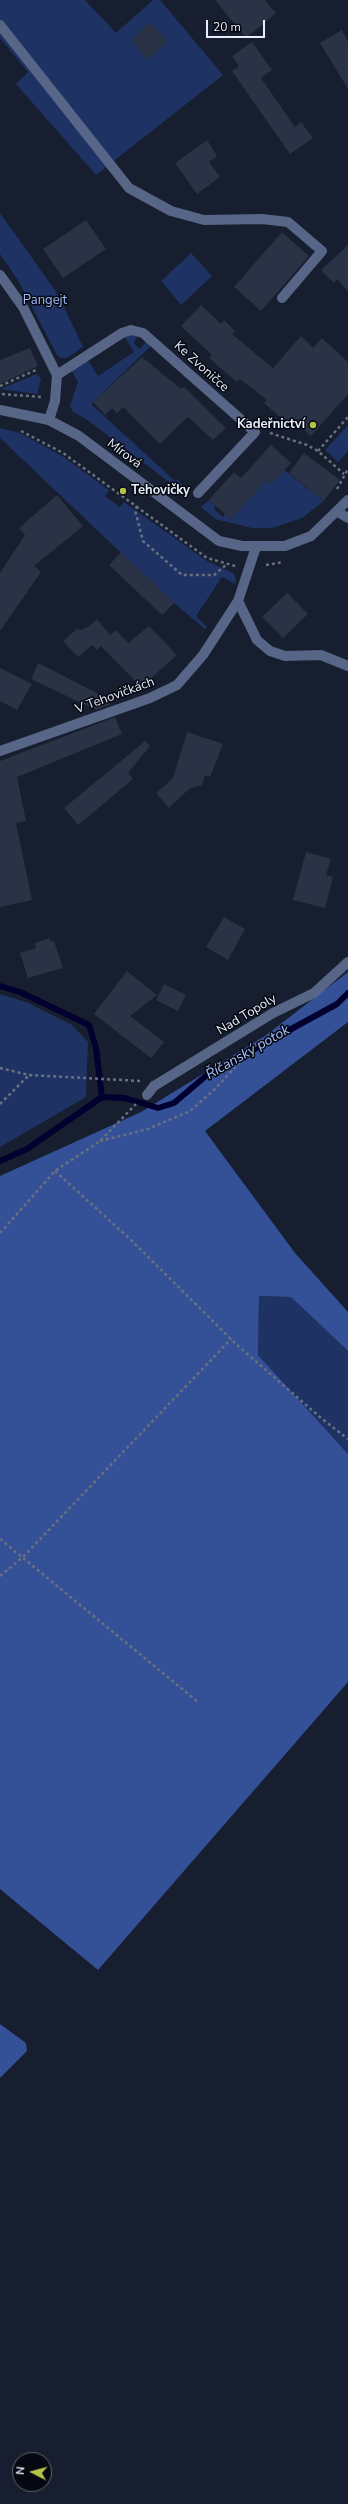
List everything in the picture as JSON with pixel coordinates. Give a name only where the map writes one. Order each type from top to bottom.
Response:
[{"type":"street","points":[[0,25],[129,188],[170,211],[204,220],[262,219],[288,222],[322,251],[282,298]]},
{"type":"street","points":[[0,275],[23,307],[57,375],[55,401],[49,420]]},
{"type":"street","name":"Ke Zvoničce","points":[[57,375],[122,333],[131,330],[143,333],[255,432],[198,493]]},
{"type":"street","name":"Mírová","points":[[0,410],[49,420],[79,436],[219,540],[256,547],[285,546],[311,536],[338,512],[348,500]]},
{"type":"street","points":[[338,512],[348,518]]},
{"type":"street","name":"V Tehovičkách","points":[[0,751],[150,698],[177,685],[203,655],[238,601],[256,547]]},
{"type":"street","points":[[238,601],[257,640],[270,651],[285,656],[321,655],[348,666]]},
{"type":"street","name":"Nad Topoly","points":[[147,1094],[154,1086],[273,1013],[314,993],[348,962]]},
{"type":"path","points":[[0,394],[38,396],[55,401]]},
{"type":"path","points":[[318,451],[348,417]]},
{"type":"path","points":[[334,492],[348,469]]},
{"type":"path","points":[[137,506],[135,510],[142,541],[182,575],[214,576],[226,565]]},
{"type":"path","points":[[100,1140],[148,1129],[190,1111],[216,1088],[238,1064]]},
{"type":"path","points":[[0,1068],[30,1075],[139,1080],[154,1086]]},
{"type":"path","points":[[0,1104],[30,1075]]},
{"type":"path","points":[[0,1233],[56,1171],[100,1140],[126,1113]]},
{"type":"path","points":[[56,1171],[131,1240],[231,1339],[320,1418],[348,1439]]},
{"type":"path","points":[[0,1576],[24,1557],[231,1339]]},
{"type":"path","points":[[0,1539],[24,1557],[198,1702]]},
{"type":"green space","points":[[0,0],[85,0],[116,33],[153,0],[160,0],[223,75],[96,175],[16,84],[28,72],[0,38]]},
{"type":"green space","name":"Pangejt","points":[[0,213],[57,293],[83,347],[67,358],[61,358],[57,355],[18,280],[0,254]]},
{"type":"green space","points":[[191,253],[212,276],[181,305],[161,281]]},
{"type":"green space","points":[[138,332],[134,344],[140,349],[149,338],[154,343],[91,404],[175,481],[177,479],[189,490],[185,494],[86,419],[73,412],[70,406],[78,382],[69,367],[85,356],[98,376],[134,352],[122,333]]},
{"type":"green space","points":[[37,374],[41,379],[37,394],[0,389]]},
{"type":"green space","points":[[348,425],[348,451],[338,462],[325,450]]},
{"type":"green space","points":[[0,428],[20,433],[62,456],[109,490],[105,496],[120,507],[124,502],[207,561],[233,573],[236,579],[235,584],[222,577],[196,616],[207,627],[205,629],[174,603],[0,438]]},
{"type":"green space","points":[[284,470],[324,501],[302,518],[272,528],[252,528],[215,519],[201,507],[209,500],[216,506],[214,509],[223,517],[225,514],[231,519],[266,480],[271,484]]},
{"type":"green space","points":[[0,994],[26,1002],[72,1025],[88,1042],[86,1097],[0,1147]]},
{"type":"green space","points":[[259,1296],[291,1297],[348,1351],[348,1454],[258,1355]]},
{"type":"shaded area","points":[[348,972],[348,1022],[205,1131],[295,1253],[348,1312],[348,1351],[291,1297],[259,1296],[258,1355],[348,1454],[348,1682],[98,1970],[0,1889],[0,1176],[141,1112],[265,1036]]},
{"type":"shaded area","points":[[0,2024],[26,2043],[27,2051],[0,2078]]},
{"type":"building","points":[[215,0],[265,0],[276,13],[246,38]]},
{"type":"building","points":[[150,22],[168,42],[148,60],[131,40]]},
{"type":"building","points":[[342,30],[348,41],[348,89],[320,43]]},
{"type":"building","points":[[252,42],[272,70],[261,78],[295,127],[301,122],[313,138],[290,154],[232,71],[239,66],[232,56]]},
{"type":"building","points":[[207,140],[217,156],[209,162],[220,177],[197,194],[175,163]]},
{"type":"building","points":[[86,220],[106,249],[63,278],[43,249]]},
{"type":"building","points":[[282,232],[309,256],[261,311],[234,287]]},
{"type":"building","points":[[348,245],[348,291],[337,279],[334,283],[321,270]]},
{"type":"building","points":[[201,305],[221,324],[224,320],[235,331],[232,334],[273,368],[301,336],[313,348],[322,338],[348,362],[348,394],[311,436],[291,418],[287,423],[264,403],[267,400],[240,379],[237,382],[209,358],[212,355],[181,326]]},
{"type":"building","points":[[30,348],[38,366],[0,384],[0,360]]},
{"type":"building","points":[[142,357],[181,389],[184,387],[226,428],[213,440],[188,417],[160,444],[123,407],[117,413],[112,408],[105,415],[93,402]]},
{"type":"building","points":[[271,445],[291,463],[271,484],[267,480],[231,519],[209,500],[234,472],[241,478]]},
{"type":"building","points":[[304,453],[340,480],[324,501],[289,473]]},
{"type":"building","points":[[57,495],[83,526],[34,566],[41,572],[0,631],[0,573],[25,535],[19,528]]},
{"type":"building","points":[[121,552],[174,603],[162,615],[109,565]]},
{"type":"building","points":[[287,593],[308,614],[283,638],[262,617]]},
{"type":"building","points":[[97,619],[110,635],[116,630],[128,643],[149,626],[177,655],[141,687],[101,646],[97,650],[92,645],[78,657],[63,641],[78,628],[80,630],[88,627]]},
{"type":"building","points":[[38,663],[107,698],[110,705],[96,710],[31,679]]},
{"type":"building","points":[[0,668],[32,684],[17,710],[0,701]]},
{"type":"building","points":[[115,717],[122,734],[17,777],[26,821],[16,823],[32,900],[0,907],[0,761]]},
{"type":"building","points":[[187,732],[223,744],[210,777],[205,775],[202,785],[189,789],[169,808],[156,793],[173,778]]},
{"type":"building","points":[[145,741],[150,746],[128,773],[133,779],[78,825],[64,808]]},
{"type":"building","points":[[306,852],[331,859],[326,875],[333,877],[325,908],[293,900]]},
{"type":"building","points":[[224,917],[245,929],[228,960],[206,947]]},
{"type":"building","points":[[50,938],[51,942],[54,941],[63,968],[28,978],[20,953],[36,948],[35,943]]},
{"type":"building","points":[[127,971],[157,995],[130,1016],[164,1042],[151,1058],[94,1014]]},
{"type":"building","points":[[164,984],[186,995],[178,1011],[156,1000]]},
{"type":"waterway","points":[[0,986],[20,992],[89,1025],[96,1048],[102,1097]]},
{"type":"waterway","name":"Říčanský potok","points":[[0,1161],[27,1149],[102,1097],[125,1098],[158,1108],[174,1103],[207,1075],[337,1004],[348,993]]},
{"type":"place","name":"Kadeřnictví","points":[[313,425]]},
{"type":"place","name":"Tehovičky","points":[[123,491]]}]
